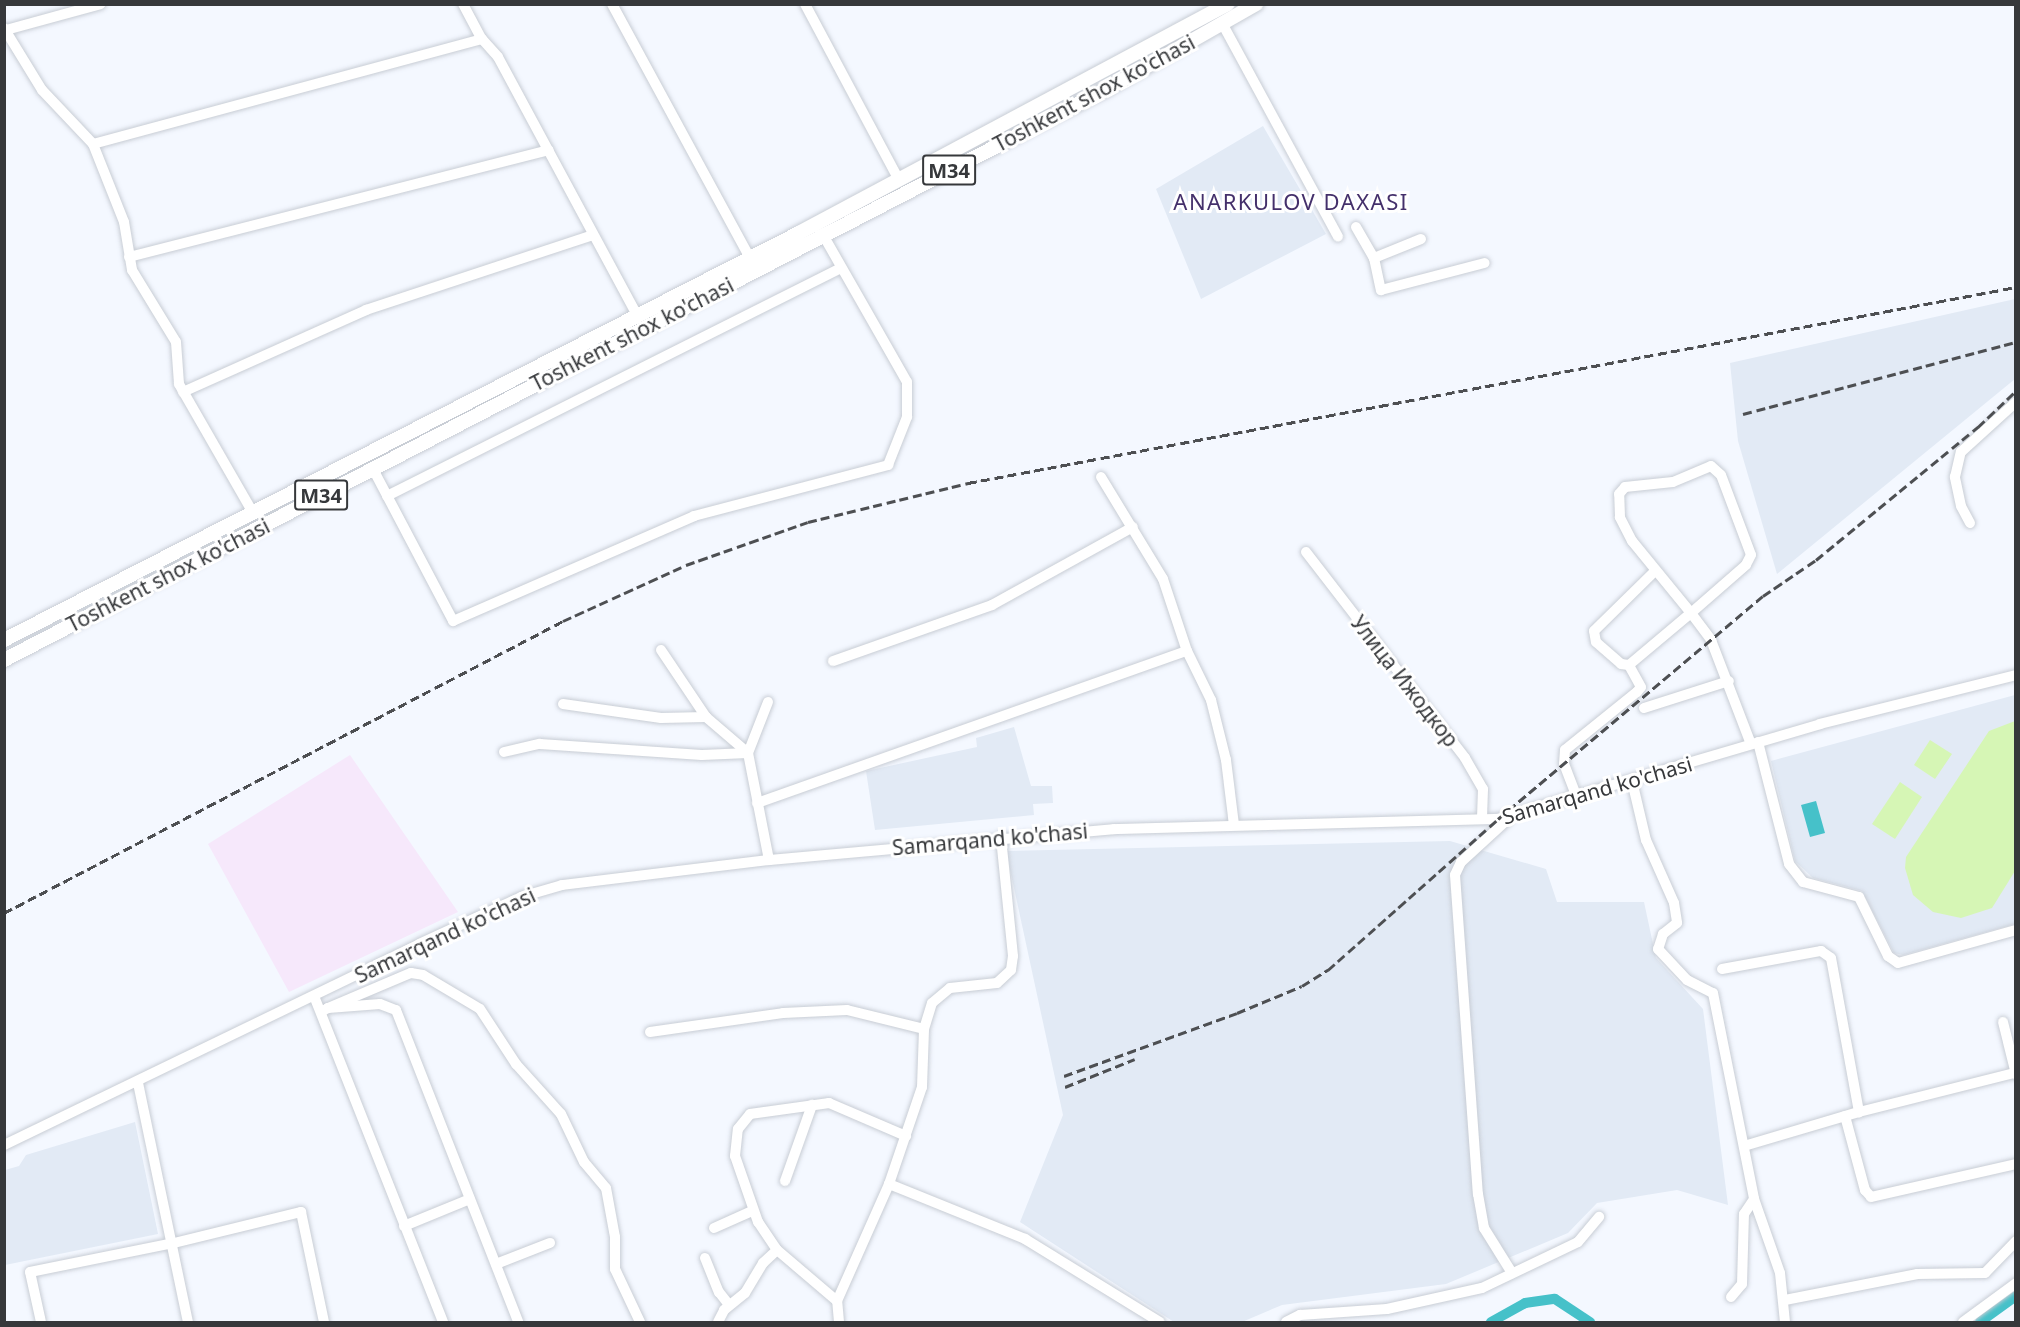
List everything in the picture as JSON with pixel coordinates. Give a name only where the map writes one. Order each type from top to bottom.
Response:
[{"type":"main road","name":"Toshkent shox ko'chasi","points":[[4,640],[637,315],[688,298],[750,258],[1228,4]]},
{"type":"main road","name":"Toshkent shox ko'chasi","points":[[4,660],[373,469],[688,298],[823,235],[1107,89],[1256,4]]},
{"type":"street","points":[[101,4],[5,29],[42,90],[93,144],[124,222],[129,257],[176,342],[178,379],[183,392],[252,511]]},
{"type":"street","points":[[463,4],[482,39],[498,57],[637,315]]},
{"type":"street","points":[[612,4],[750,258]]},
{"type":"street","points":[[805,4],[899,180]]},
{"type":"street","points":[[1222,23],[1338,237]]},
{"type":"street","points":[[93,144],[482,39]]},
{"type":"street","points":[[129,257],[549,150]]},
{"type":"street","points":[[1356,227],[1374,258],[1381,290],[1485,263]]},
{"type":"street","points":[[183,392],[366,310],[593,235]]},
{"type":"street","points":[[373,469],[453,621],[694,516],[888,465],[907,417],[907,382],[823,235]]},
{"type":"street","points":[[1374,258],[1421,239]]},
{"type":"street","points":[[387,496],[841,268]]},
{"type":"street","points":[[1970,523],[1961,506],[1955,477],[1961,452],[2016,402]]},
{"type":"street","points":[[1654,572],[1594,631],[1596,642],[1621,664],[1629,665],[1691,613],[1746,565],[1750,555],[1717,469],[1710,466],[1673,482],[1625,488],[1619,494],[1620,517],[1654,572],[1691,613],[1711,640],[1754,743],[1789,864],[1803,882],[1859,897],[1888,956],[1898,963],[2016,930]]},
{"type":"street","points":[[1101,477],[1163,579],[1187,651],[1211,700],[1226,760],[1234,825]]},
{"type":"street","points":[[833,661],[992,605],[1133,527]]},
{"type":"street","name":"Улица Ижодкор","points":[[1306,552],[1465,758],[1483,789],[1482,819]]},
{"type":"street","points":[[661,650],[706,717],[748,753]]},
{"type":"street","points":[[757,803],[1187,651]]},
{"type":"street","points":[[1576,795],[1564,764],[1565,750],[1641,687],[1629,665]]},
{"type":"street","name":"Samarqand ko'chasi","points":[[4,1145],[138,1083],[501,906],[542,890],[583,882],[769,860],[1001,837],[1234,825],[1482,819],[1515,814],[1754,743],[2016,675]]},
{"type":"street","points":[[1644,708],[1729,681]]},
{"type":"street","points":[[768,702],[748,753],[769,860]]},
{"type":"street","points":[[563,704],[661,718],[706,717]]},
{"type":"street","points":[[504,752],[540,744],[702,755],[748,753]]},
{"type":"street","points":[[1632,781],[1646,840],[1674,903],[1677,923],[1663,934],[1658,949],[1687,980],[1713,993],[1754,1199],[1785,1300],[1785,1323]]},
{"type":"street","points":[[1512,1273],[1484,1228],[1478,1194],[1455,875],[1461,862],[1515,814]]},
{"type":"street","points":[[839,1323],[837,1301],[889,1184],[922,1087],[924,1029],[932,1004],[942,993],[955,987],[997,982],[1011,970],[1013,956],[1001,837]]},
{"type":"street","points":[[1722,969],[1821,951],[1831,958],[1859,1112]]},
{"type":"street","points":[[325,1010],[411,973],[423,975],[480,1010],[516,1064],[561,1114],[584,1162],[606,1188],[615,1237],[615,1269],[640,1323]]},
{"type":"street","points":[[314,996],[325,1010],[404,1226],[443,1323]]},
{"type":"street","points":[[325,1010],[380,1004],[396,1010],[518,1323]]},
{"type":"street","points":[[650,1032],[783,1013],[847,1010],[924,1029]]},
{"type":"street","points":[[1744,1146],[1859,1112],[2015,1074],[2004,1022]]},
{"type":"street","points":[[138,1083],[174,1243],[188,1323]]},
{"type":"street","points":[[837,1301],[777,1250],[752,1211],[735,1155],[738,1129],[750,1114],[829,1103],[906,1136]]},
{"type":"street","points":[[785,1180],[812,1105]]},
{"type":"street","points":[[1845,1116],[1865,1190],[1871,1197],[2016,1164]]},
{"type":"street","points":[[889,1184],[1025,1239],[1160,1323]]},
{"type":"street","points":[[404,1226],[470,1199]]},
{"type":"street","points":[[1731,1297],[1742,1284],[1744,1214],[1754,1199]]},
{"type":"street","points":[[714,1228],[752,1211]]},
{"type":"street","points":[[40,1323],[30,1272],[174,1243],[301,1212],[324,1323]]},
{"type":"street","points":[[1286,1323],[1300,1314],[1428,1302],[1482,1288],[1578,1242],[1599,1217]]},
{"type":"street","points":[[1785,1300],[1917,1274],[1985,1273],[2016,1240]]},
{"type":"street","points":[[496,1264],[550,1243]]},
{"type":"street","points":[[718,1323],[729,1305],[745,1293],[763,1263],[777,1250]]},
{"type":"street","points":[[705,1258],[719,1292],[729,1305]]},
{"type":"street","points":[[1963,1323],[2016,1283]]},
{"type":"shaded area","points":[[1263,126],[1326,234],[1201,299],[1156,189]]},
{"type":"shaded area","points":[[2015,299],[2015,379],[1777,574],[1738,441],[1730,363]]},
{"type":"shaded area","points":[[2015,695],[2015,924],[1903,955],[1894,953],[1862,891],[1813,878],[1795,861],[1771,761]]},
{"type":"shaded area","points":[[1014,727],[1031,786],[1052,786],[1053,803],[1033,804],[1034,815],[875,830],[866,771],[977,747],[976,738]]},
{"type":"shaded area","points":[[350,755],[458,912],[289,992],[208,844]]},
{"type":"shaded area","points":[[1450,841],[1546,869],[1557,902],[1644,902],[1656,958],[1703,1009],[1728,1205],[1677,1190],[1597,1203],[1568,1233],[1446,1284],[1282,1305],[1242,1322],[1174,1322],[1020,1222],[1063,1115],[1006,851]]},
{"type":"shaded area","points":[[135,1122],[158,1234],[5,1265],[5,1170],[19,1166],[26,1155]]},
{"type":"green space","points":[[2015,721],[2015,871],[1992,908],[1961,918],[1933,912],[1913,895],[1905,868],[1906,857],[1989,731]]},
{"type":"green space","points":[[1930,740],[1952,754],[1935,779],[1914,765]]},
{"type":"green space","points":[[1900,782],[1922,797],[1895,839],[1872,824]]},
{"type":"water","points":[[1816,801],[1825,833],[1810,837],[1801,805]]},
{"type":"waterway","points":[[1980,1322],[2016,1296]]},
{"type":"waterway","points":[[1491,1322],[1525,1303],[1555,1299],[1590,1322]]},
{"type":"railway","points":[[4,913],[563,621],[686,565],[808,522],[968,483],[2016,287]]},
{"type":"railway","points":[[1743,414],[2016,342]]},
{"type":"railway","points":[[1064,1076],[1237,1013],[1302,986],[1328,970],[1498,819],[1763,596],[1816,560],[1978,427],[2016,391]]},
{"type":"railway","points":[[1065,1087],[1135,1059]]},
{"type":"district","name":"ANARKULOV DAXASI","points":[[1291,202]]}]
